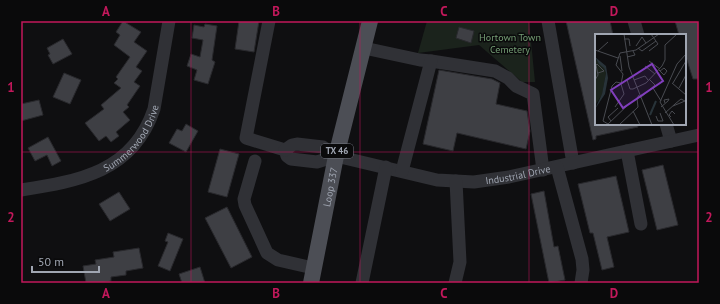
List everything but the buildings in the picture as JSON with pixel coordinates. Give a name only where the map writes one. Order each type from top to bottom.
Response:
[{"type":"main road","name":"Loop 337","points":[[309,279],[336,156],[370,21]]},
{"type":"street","name":"Summerwood Drive","points":[[21,190],[61,184],[107,168],[116,162],[133,146],[150,120],[154,108],[169,21]]},
{"type":"street","points":[[269,21],[246,138],[285,150],[287,156],[291,159],[317,162],[336,156]]},
{"type":"street","points":[[548,21],[573,163]]},
{"type":"street","points":[[634,21],[638,34]]},
{"type":"street","points":[[364,48],[420,60],[431,60],[495,71],[508,78],[516,86],[533,94],[543,170]]},
{"type":"street","points":[[402,171],[431,60]]},
{"type":"street","points":[[666,125],[671,142]]},
{"type":"street","name":"Industrial Drive","points":[[336,156],[437,180],[474,182],[491,181],[699,135]]},
{"type":"street","points":[[627,151],[641,224]]},
{"type":"street","points":[[255,161],[244,199],[244,205],[267,253],[309,279]]},
{"type":"street","points":[[362,283],[386,167]]},
{"type":"street","points":[[557,167],[582,259],[583,270],[581,283]]},
{"type":"street","points":[[455,283],[460,262],[456,181]]},
{"type":"green space","name":"Hortown Town Cemetery","points":[[427,21],[529,21],[535,82],[522,82],[479,45],[418,53]]}]
